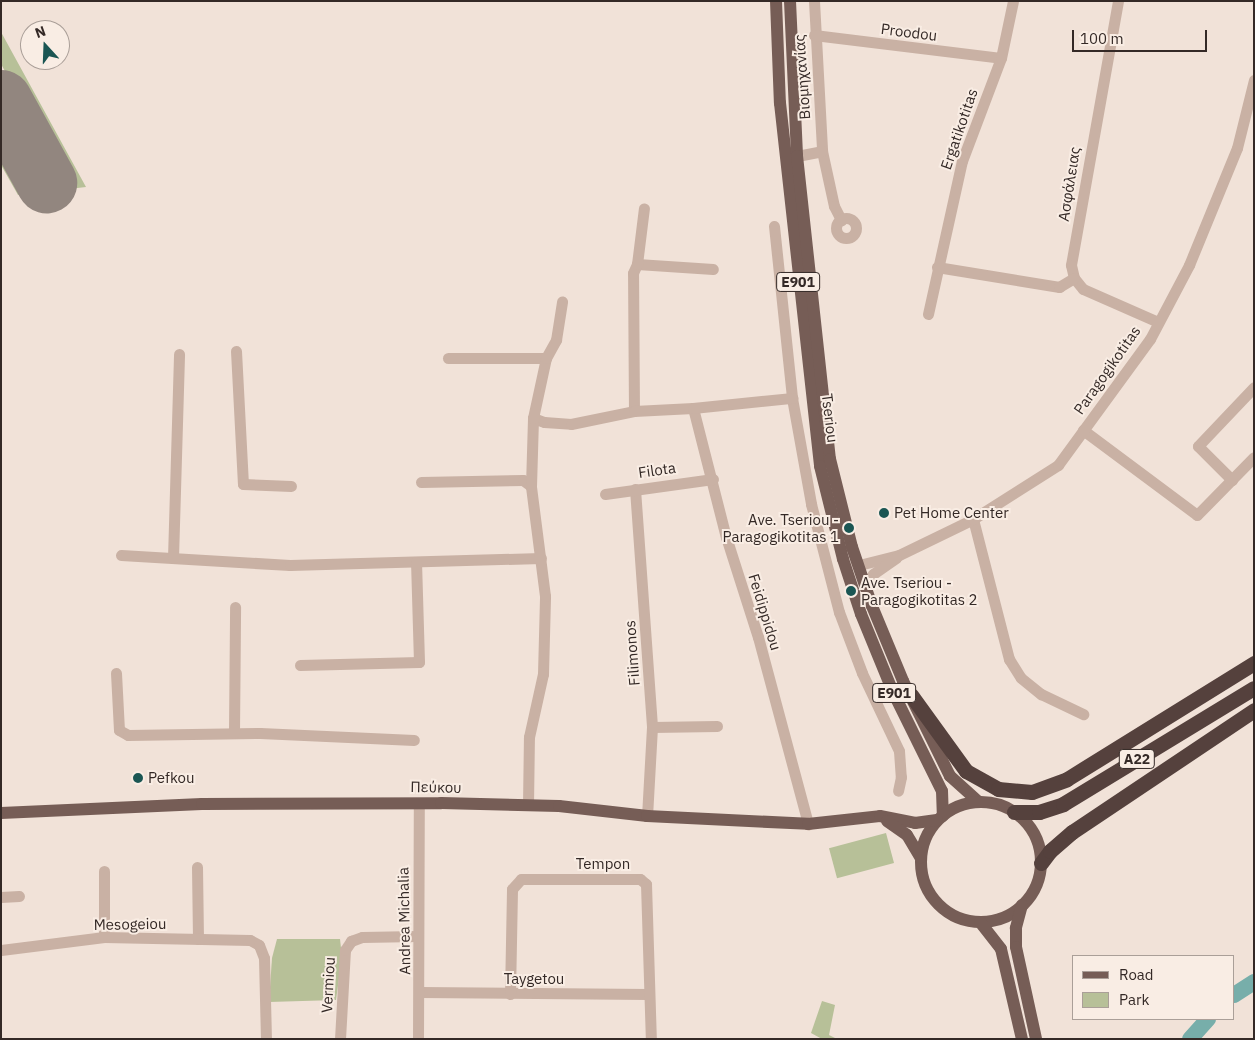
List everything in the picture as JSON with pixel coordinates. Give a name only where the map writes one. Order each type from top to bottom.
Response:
[{"type":"highway","points":[[910,695],[966,771],[998,789],[1032,792],[1067,779],[1254,663]]},
{"type":"highway","name":"A22","points":[[1014,812],[1039,812],[1063,804],[1254,688]]},
{"type":"highway","name":"A22","points":[[1041,864],[1050,851],[1072,832],[1254,710]]},
{"type":"main road","name":"Tseriou","points":[[776,1],[780,103],[820,466],[843,559],[861,614],[893,692],[939,784],[940,818]]},
{"type":"main road","name":"Tseriou","points":[[790,1],[797,156],[830,459],[866,587],[910,695],[950,776],[980,802]]},
{"type":"main road","points":[[1022,905],[998,920],[980,922],[953,915],[931,897],[922,878],[920,857],[925,837],[940,818],[954,807],[980,802],[995,803],[1014,812],[1030,826],[1039,845],[1041,864],[1038,882],[1022,905],[1016,928],[1016,947],[1036,1039]]},
{"type":"main road","name":"Πεύκου","points":[[1,813],[202,804],[419,803],[528,805],[647,816],[808,824],[869,816],[887,816],[915,824],[940,818]]},
{"type":"main road","points":[[869,816],[902,830],[920,857]]},
{"type":"main road","points":[[980,922],[1001,949],[1022,1039]]},
{"type":"street","name":"Βιομηχανίας","points":[[814,1],[814,35],[822,151],[834,206],[841,220]]},
{"type":"street","name":"Ergatikotitas","points":[[928,314],[962,161],[1001,58],[1013,1]]},
{"type":"street","name":"Ασφάλειας","points":[[1074,278],[1071,265],[1118,1]]},
{"type":"street","name":"Proodou","points":[[814,35],[1001,58]]},
{"type":"street","name":"Paragogikotitas","points":[[859,566],[899,555],[972,520],[1058,465],[1150,339],[1192,256],[1237,148],[1253,97],[1254,80]]},
{"type":"street","points":[[797,156],[822,151]]},
{"type":"street","points":[[634,410],[633,273],[637,264],[644,208]]},
{"type":"street","points":[[774,226],[792,398],[811,504],[839,612],[862,673],[898,751],[901,777],[898,791]]},
{"type":"street","points":[[637,264],[713,269]]},
{"type":"street","points":[[937,267],[1059,287],[1074,278],[1083,289],[1158,322]]},
{"type":"street","points":[[528,805],[529,737],[543,674],[545,596],[531,486],[533,418],[546,358],[556,340],[562,301]]},
{"type":"street","points":[[236,352],[243,484],[290,486]]},
{"type":"street","points":[[173,558],[179,354]]},
{"type":"street","points":[[448,358],[546,358]]},
{"type":"street","points":[[1232,480],[1198,446],[1254,387]]},
{"type":"street","points":[[533,418],[544,422],[572,424],[634,410],[694,408],[792,398]]},
{"type":"street","name":"Feidippidou","points":[[694,408],[726,538],[758,637],[808,824]]},
{"type":"street","points":[[1083,430],[1197,515],[1254,458]]},
{"type":"street","name":"Filota","points":[[605,494],[635,488],[713,479]]},
{"type":"street","points":[[421,482],[523,480],[531,486]]},
{"type":"street","name":"Filimonos","points":[[635,488],[652,727],[647,816]]},
{"type":"street","points":[[972,520],[1009,659],[1021,678],[1041,694],[1083,714]]},
{"type":"street","points":[[121,555],[290,565],[541,558]]},
{"type":"street","points":[[866,587],[873,574],[899,555]]},
{"type":"street","points":[[300,666],[419,662],[416,562]]},
{"type":"street","points":[[234,733],[235,607]]},
{"type":"street","points":[[116,673],[119,730],[128,735],[234,733],[414,740]]},
{"type":"street","points":[[652,727],[717,726]]},
{"type":"street","name":"Andrea Michalia","points":[[418,1039],[420,992],[417,936],[419,803]]},
{"type":"street","points":[[197,867],[198,939]]},
{"type":"street","points":[[104,871],[104,937]]},
{"type":"street","name":"Tempon","points":[[510,994],[512,889],[521,879],[640,879],[646,884],[648,994],[652,1039]]},
{"type":"street","points":[[1,897],[19,896]]},
{"type":"street","name":"Vermiou","points":[[340,1039],[345,950],[351,941],[362,937],[417,936]]},
{"type":"street","name":"Mesogeiou","points":[[1,950],[104,937],[250,940],[259,945],[264,958],[266,1039]]},
{"type":"street","name":"Taygetou","points":[[420,992],[648,994]]},
{"type":"green space","points":[[1,32],[20,70],[22,70],[86,187],[18,195],[1,165],[1,131],[34,190],[68,185],[1,64]]},
{"type":"green space","points":[[886,833],[894,863],[837,878],[829,848]]},
{"type":"green space","points":[[277,939],[340,939],[342,957],[336,1000],[269,1002],[272,958]]},
{"type":"green space","points":[[822,1001],[835,1005],[829,1035],[837,1039],[822,1039],[811,1033]]},
{"type":"waterway","points":[[1235,994],[1254,982]]},
{"type":"waterway","points":[[1190,1039],[1207,1020]]},
{"type":"runway","points":[[1,100],[46,182]]},
{"type":"place","name":"Pet Home Center","points":[[884,513]]},
{"type":"place","name":"Ave. Tseriou - Paragogikotitas 1","points":[[849,528]]},
{"type":"place","name":"Ave. Tseriou - Paragogikotitas 2","points":[[851,591]]},
{"type":"place","name":"Pefkou","points":[[138,778]]}]
